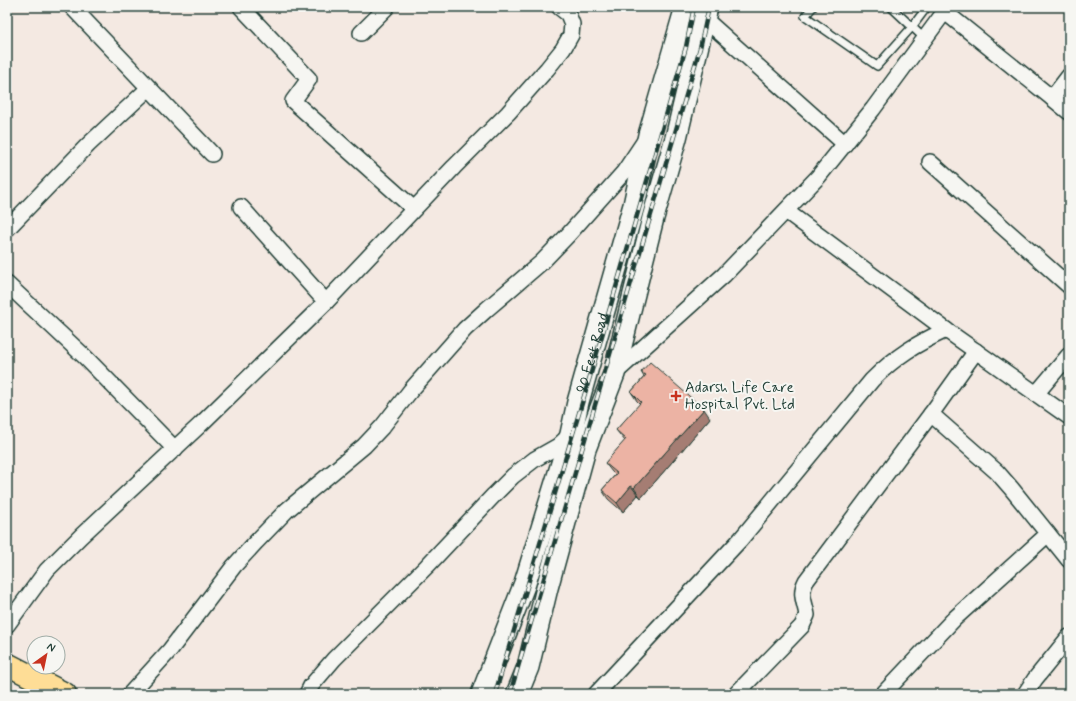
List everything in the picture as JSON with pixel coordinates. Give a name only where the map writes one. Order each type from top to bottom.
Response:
[{"type":"highway","points":[[7,664],[65,694]]},
{"type":"main road","name":"90 Feet Road","points":[[482,694],[525,582],[570,434],[634,205],[649,135],[686,7]]},
{"type":"main road","name":"90 Feet Road","points":[[517,694],[528,667],[547,588],[585,449],[614,374],[653,218],[676,138],[701,11]]},
{"type":"street","points":[[72,7],[212,154]]},
{"type":"street","points":[[241,7],[309,79],[293,101],[414,209]]},
{"type":"street","points":[[361,34],[387,7]]},
{"type":"street","points":[[7,625],[47,570],[175,449],[326,302],[454,167],[508,114],[563,49],[571,35],[572,24],[568,14],[559,7]]},
{"type":"street","points":[[614,374],[724,275],[818,177],[873,109],[947,9],[1069,112]]},
{"type":"street","points":[[701,11],[845,144]]},
{"type":"street","points":[[1052,98],[1069,76]]},
{"type":"street","points":[[7,228],[88,145],[149,88]]},
{"type":"street","points":[[130,694],[170,650],[234,566],[256,542],[287,510],[364,446],[466,329],[542,262],[624,172],[649,135]]},
{"type":"street","points":[[930,162],[1069,286]]},
{"type":"street","points":[[241,207],[326,302]]},
{"type":"street","points":[[786,211],[946,330],[1069,417]]},
{"type":"street","points":[[7,284],[85,357],[175,449]]},
{"type":"street","points":[[596,694],[740,540],[872,380],[888,364],[921,342],[946,330]]},
{"type":"street","points":[[736,694],[802,626],[807,615],[802,597],[803,586],[806,581],[931,414],[976,351]]},
{"type":"street","points":[[1036,394],[1069,355]]},
{"type":"street","points":[[931,414],[997,472],[1012,488],[1069,560]]},
{"type":"street","points":[[306,694],[310,686],[334,659],[427,566],[513,476],[530,463],[558,446],[570,434]]},
{"type":"street","points":[[883,694],[954,619],[1048,534]]},
{"type":"street","points":[[1025,694],[1069,637]]},
{"type":"lane","points":[[813,7],[805,16],[877,66],[912,27],[927,7]]},
{"type":"lane","points":[[891,7],[925,39]]},
{"type":"building","points":[[650,362],[704,409],[634,488],[631,486],[617,503],[602,490],[617,473],[605,463],[626,439],[616,430],[641,402],[631,392],[646,375],[641,372]]},
{"type":"railway","points":[[495,694],[594,363],[686,47],[694,7]]},
{"type":"railway","points":[[510,694],[700,48],[709,7]]},
{"type":"place","name":"Adarsh Life Care Hospital Pvt. Ltd","points":[[676,396]]}]
